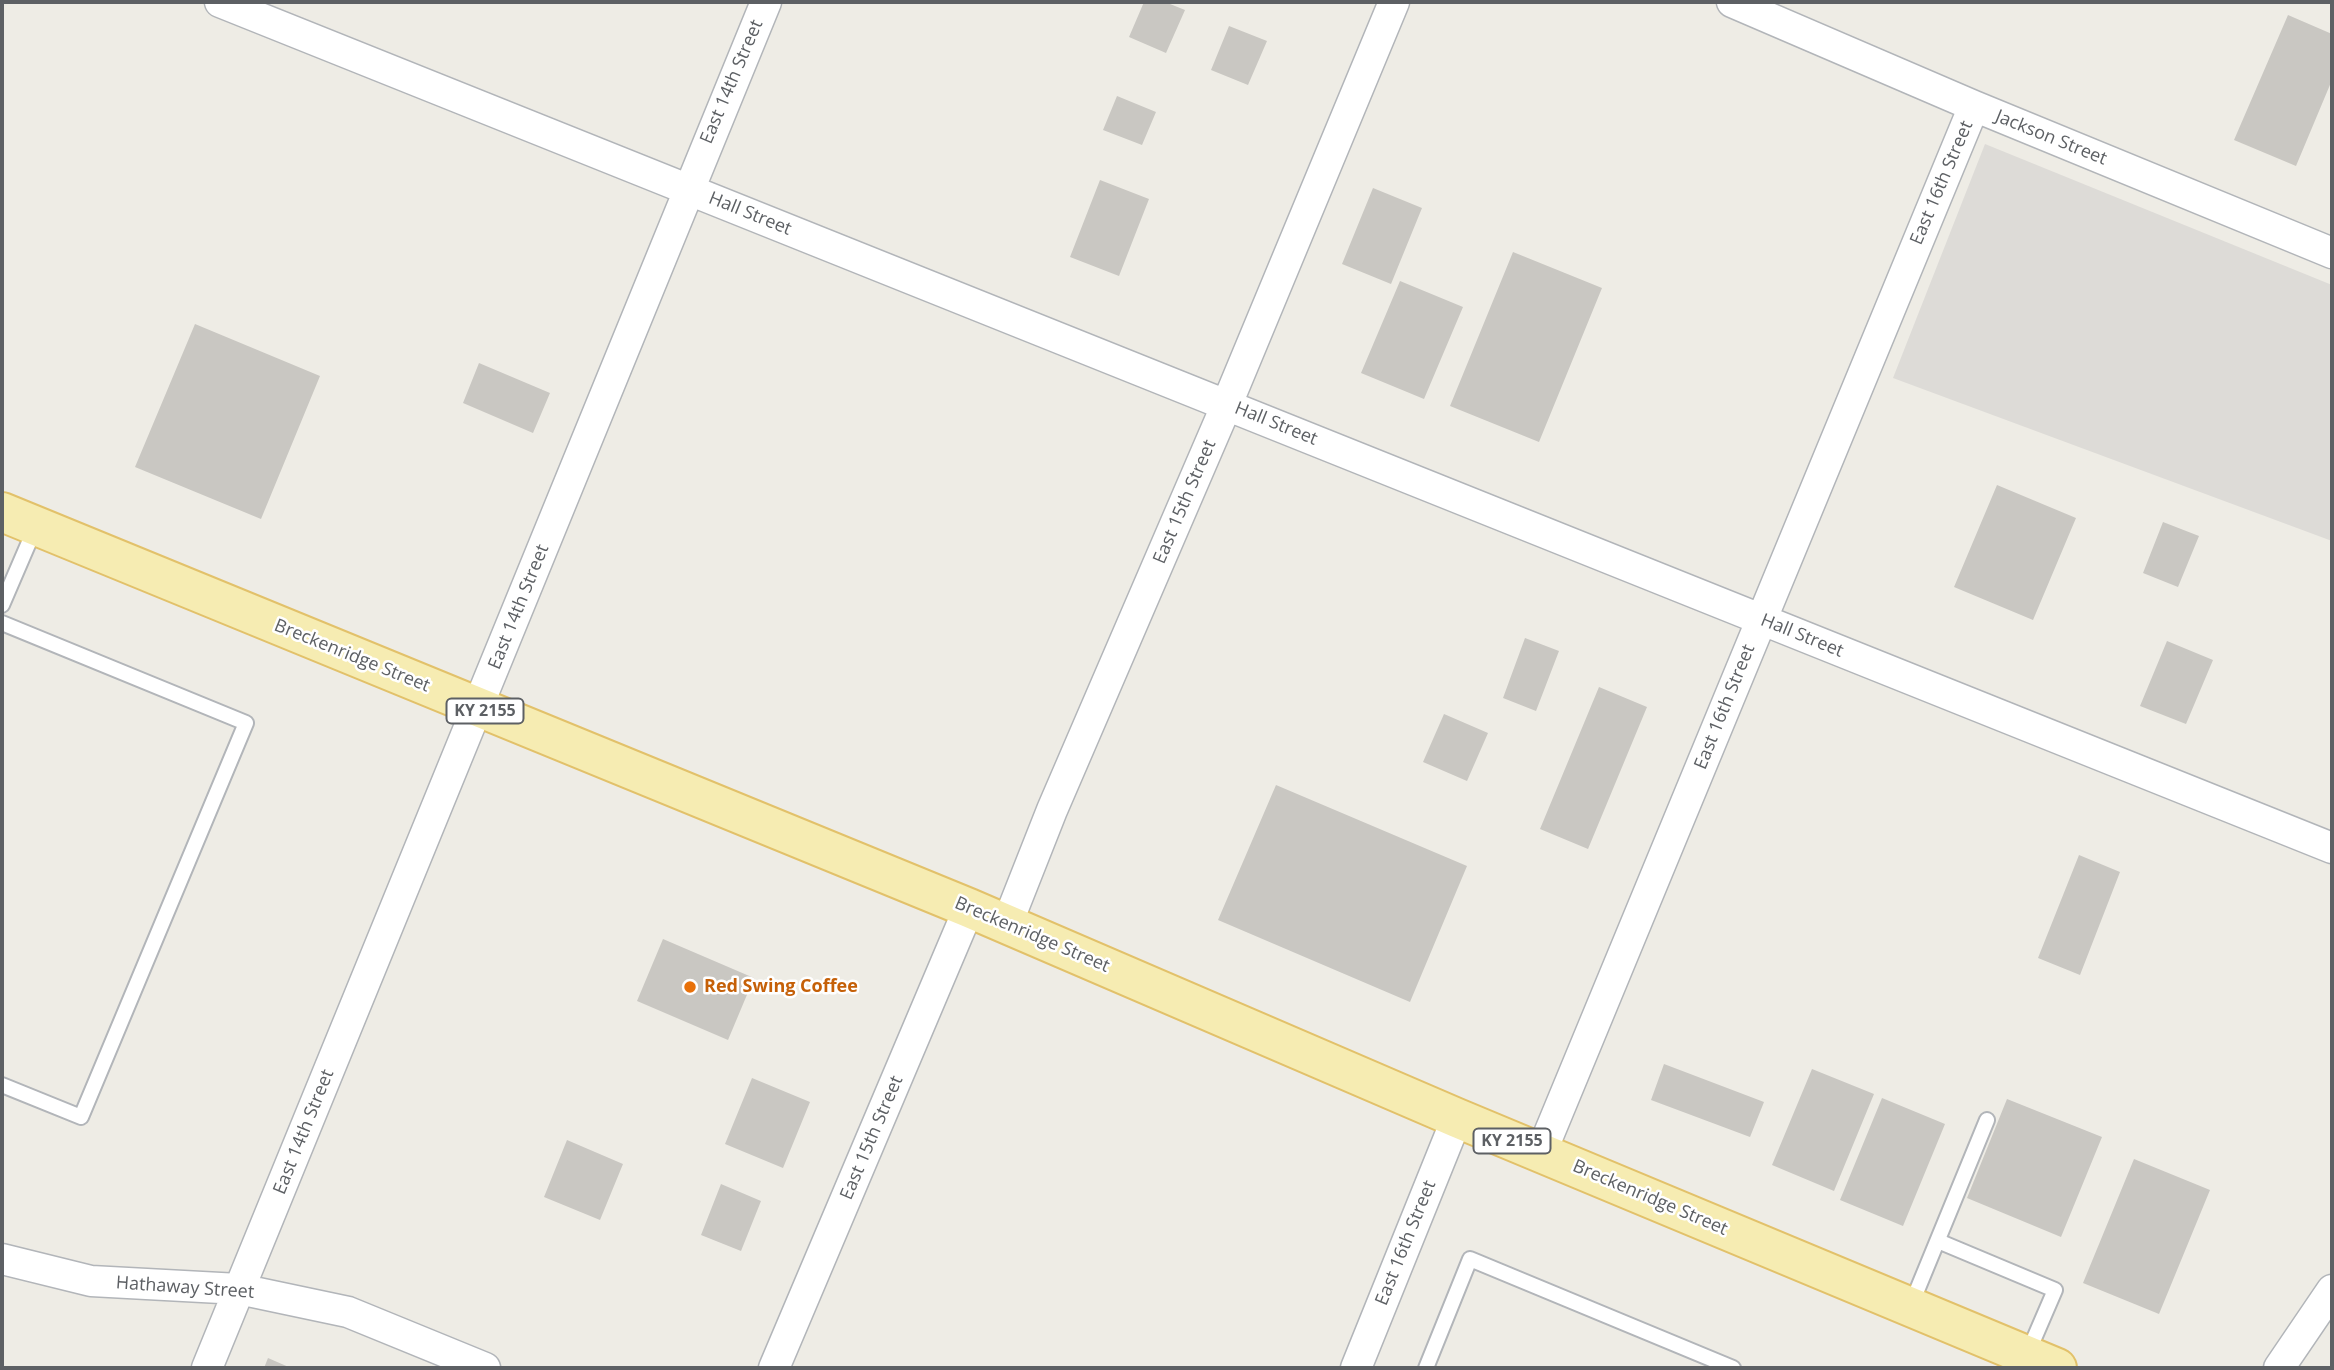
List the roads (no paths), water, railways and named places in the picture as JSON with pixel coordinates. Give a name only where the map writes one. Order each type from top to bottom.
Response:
[{"type":"main road","name":"Breckenridge Street","points":[[19,519],[970,908],[1457,1118],[2042,1362]]},
{"type":"street","name":"Hall Street","points":[[220,2],[2332,848]]},
{"type":"street","name":"East 14th Street","points":[[207,1368],[766,2]]},
{"type":"street","name":"East 15th Street","points":[[1007,924],[1052,810],[1227,404],[1394,2]]},
{"type":"street","name":"Jackson Street","points":[[1732,2],[1974,106],[2332,253]]},
{"type":"street","name":"East 16th Street","points":[[1541,1153],[1974,106]]},
{"type":"street","name":"East 15th Street","points":[[774,1368],[970,908]]},
{"type":"street","name":"East 16th Street","points":[[1356,1368],[1457,1118]]},
{"type":"street","name":"Hathaway Street","points":[[2,1259],[91,1282],[239,1289],[348,1312],[485,1368]]},
{"type":"street","points":[[2279,1368],[2332,1290]]},
{"type":"lane","points":[[2,605],[19,519]]},
{"type":"lane","points":[[2,624],[246,723],[81,1117],[2,1085]]},
{"type":"lane","points":[[1910,1307],[1987,1120]]},
{"type":"lane","points":[[1938,1241],[2055,1290],[2042,1362]]},
{"type":"lane","points":[[1426,1368],[1470,1259],[1733,1368]]},
{"type":"place","name":"Red Swing Coffee","points":[[690,987]]}]
